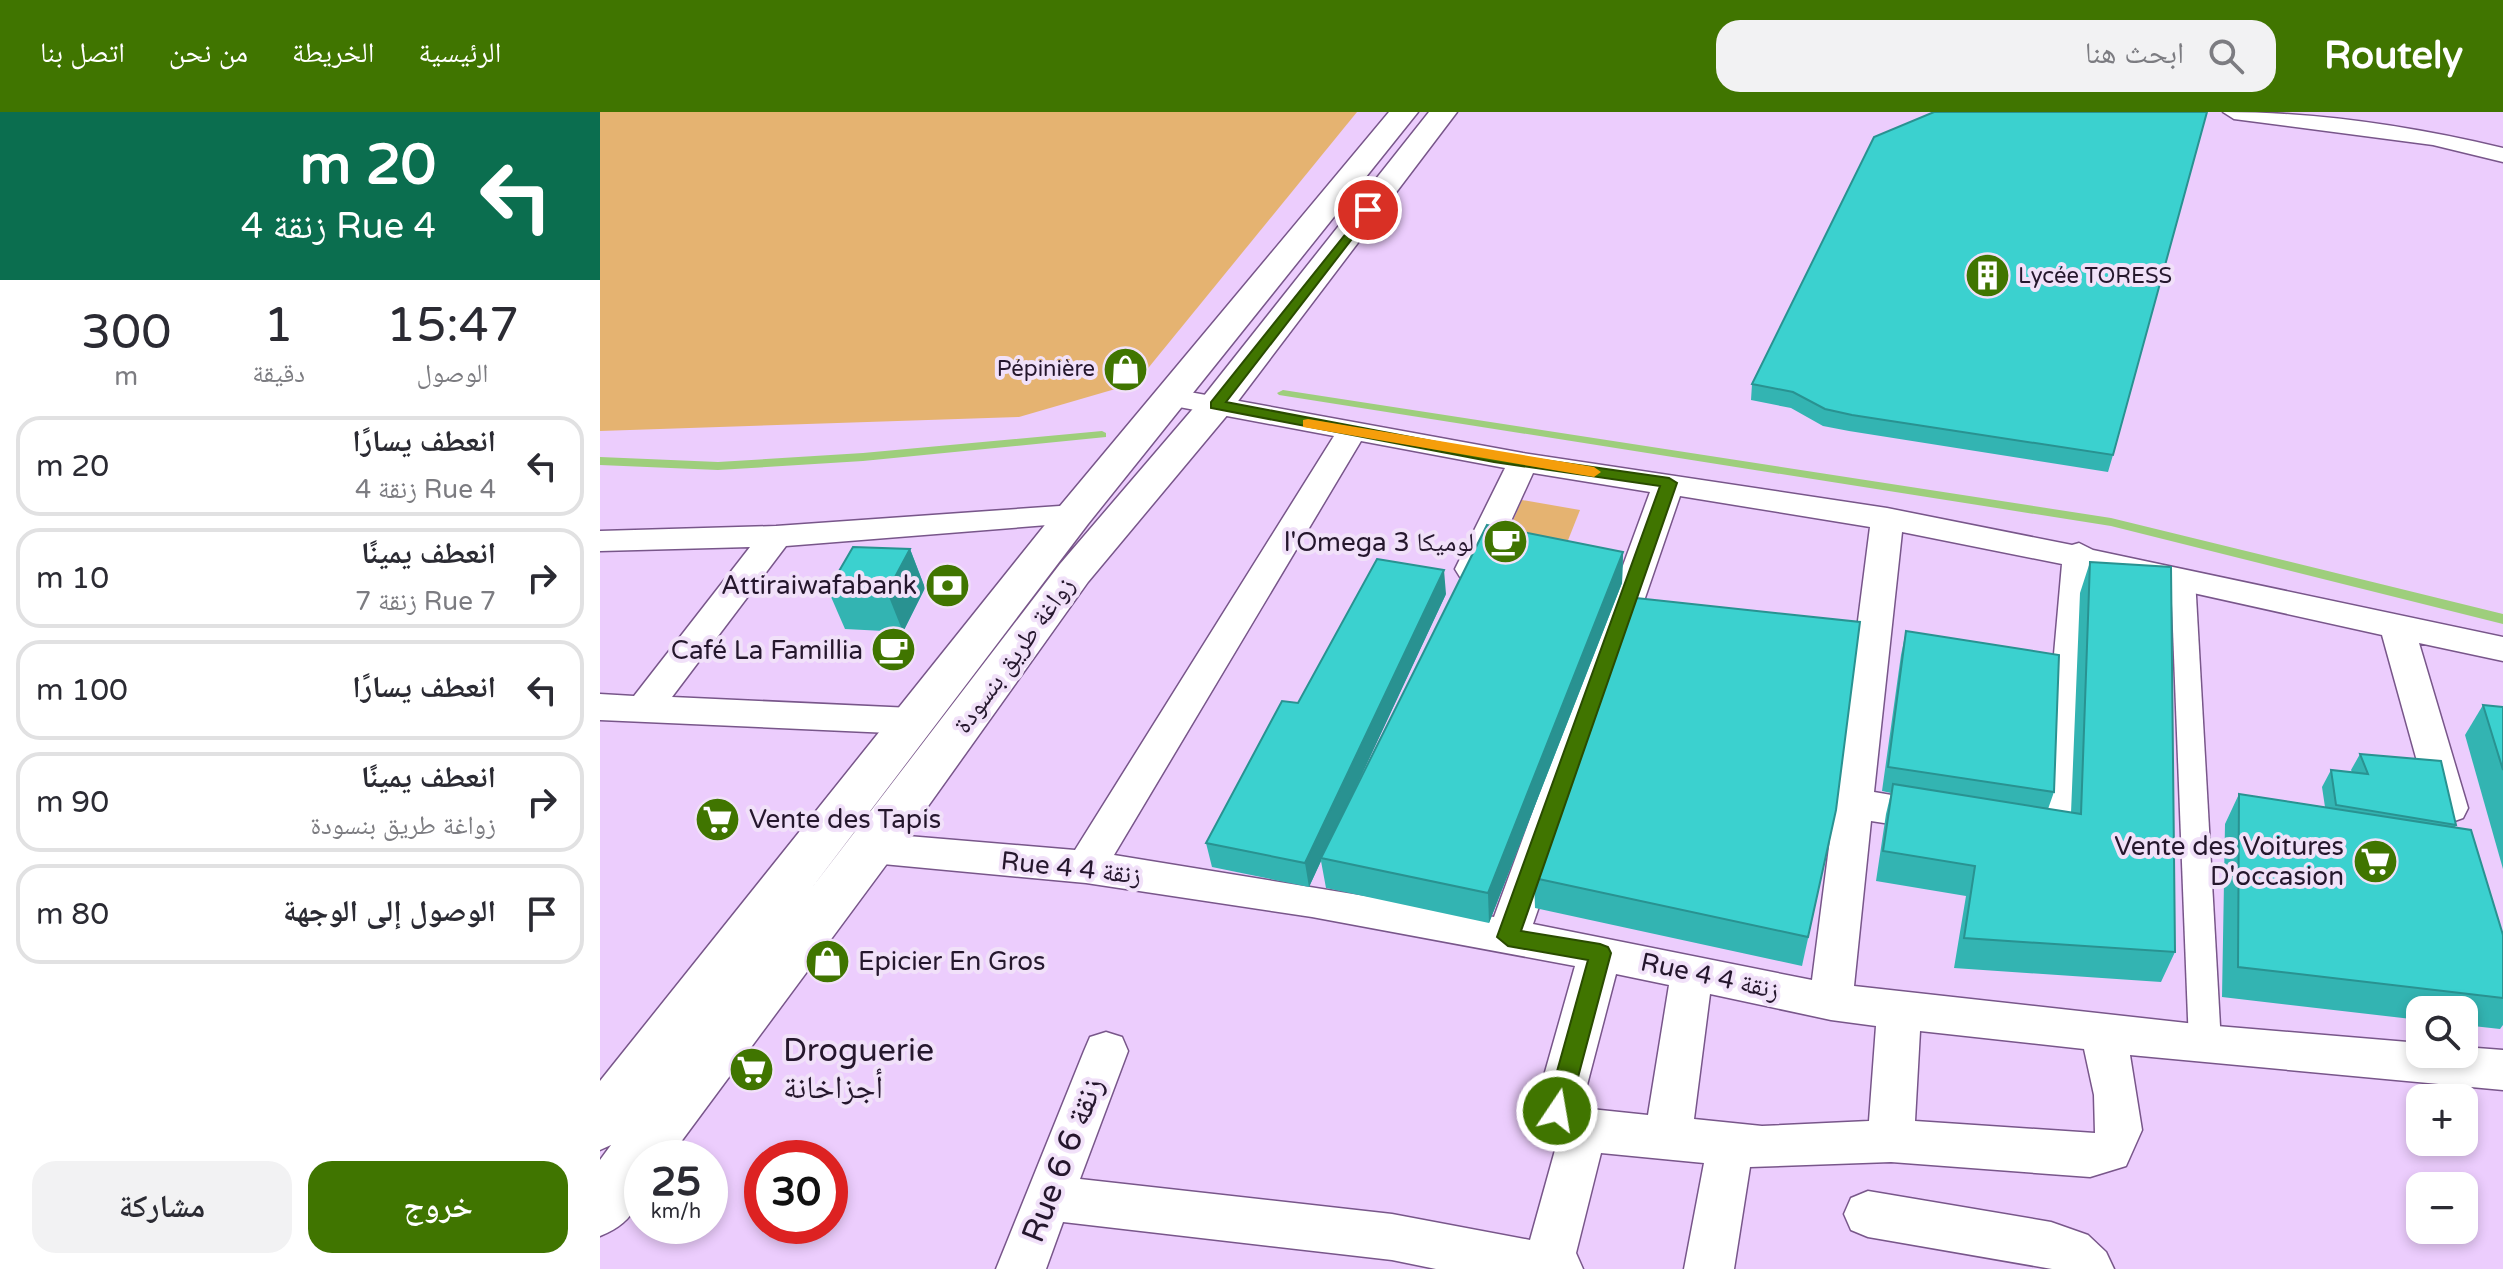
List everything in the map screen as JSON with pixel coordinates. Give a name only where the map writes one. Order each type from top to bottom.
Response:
[{"type":"main road","name":"زواغة طريق بنسودة","points":[[600,1124],[1074,515],[1173,398],[1404,112]]},
{"type":"main road","name":"زواغة طريق بنسودة","points":[[600,1208],[681,1094],[872,848],[1074,573],[1216,405],[1443,112]]},
{"type":"street","points":[[2234,112],[2433,138],[2503,155]]},
{"type":"street","points":[[1173,398],[1523,462],[1887,518],[2079,554],[2503,649]]},
{"type":"street","points":[[1086,867],[1352,432]]},
{"type":"street","points":[[1455,604],[1523,462]]},
{"type":"street","points":[[1508,937],[1669,483]]},
{"type":"street","points":[[600,541],[776,536],[1074,515]]},
{"type":"street","points":[[1831,1002],[1887,518]]},
{"type":"street","points":[[643,710],[776,536]]},
{"type":"street","points":[[1853,804],[2043,830],[2053,827],[2059,817],[2079,554]]},
{"type":"street","points":[[2183,578],[2205,1044]]},
{"type":"street","points":[[2397,625],[2461,849]]},
{"type":"street","points":[[600,707],[912,721]]},
{"type":"street","name":"Rue 4 زنقة 4","points":[[872,848],[1319,887],[1508,937],[1600,953],[1831,1002],[2205,1044],[2503,1070]]},
{"type":"street","points":[[1600,953],[1557,1111],[1563,1124],[1584,1130],[1762,1147],[1891,1141],[2090,1155],[2110,1151],[2119,1139],[2120,1115],[2102,1033]]},
{"type":"street","points":[[1668,1138],[1692,972]]},
{"type":"street","points":[[1891,1141],[1899,1010]]},
{"type":"street","name":"Rue 6 زنقة 6","points":[[1021,1269],[1106,1051]]},
{"type":"street","points":[[1048,1198],[1392,1237],[1551,1268],[1584,1130]]},
{"type":"street","points":[[1709,1269],[1731,1144]]},
{"type":"street","points":[[1868,1214],[2051,1245],[2071,1252],[2089,1269]]},
{"type":"shaded area","points":[[600,112],[1357,112],[1136,383],[1019,417],[600,431]]},
{"type":"shaded area","points":[[1522,500],[1580,510],[1561,558],[1501,548]]},
{"type":"building","name":"Lycée TORESS","points":[[1934,112],[2207,112],[2113,455],[1852,415],[1825,409],[1793,392],[1752,384],[1874,137]]},
{"type":"building","points":[[1487,525],[1623,552],[1488,893],[1321,858]]},
{"type":"building","points":[[853,547],[910,549],[887,592],[828,590]]},
{"type":"building","points":[[1377,559],[1444,570],[1305,863],[1206,843],[1282,701],[1298,703]]},
{"type":"building","points":[[2090,562],[2171,567],[2175,952],[1964,938],[1975,866],[1883,851],[1893,784],[2081,814]]},
{"type":"building","points":[[1636,598],[1860,622],[1836,810],[1808,937],[1534,878]]},
{"type":"building","points":[[1906,631],[2059,655],[2054,792],[1888,767]]},
{"type":"building","points":[[2483,705],[2503,707],[2503,770]]},
{"type":"building","points":[[2360,754],[2441,761],[2456,825],[2336,805],[2331,770],[2368,774]]},
{"type":"building","points":[[2239,794],[2471,830],[2503,935],[2503,998],[2238,967]]},
{"type":"waterway","points":[[1283,393],[2111,522],[2503,619]]},
{"type":"waterway","points":[[600,461],[718,466],[863,457],[1102,435]]},
{"type":"slow traffic","points":[[1308,424],[1594,472]]},
{"type":"place","name":"Lycée TORESS","points":[[1987,276]]},
{"type":"place","name":"Pépinière","points":[[1126,369]]},
{"type":"place","name":"l'Omega 3 لوميكا","points":[[1505,542]]},
{"type":"place","name":"Attiraiwafabank","points":[[948,585]]},
{"type":"place","name":"Café La Famillia","points":[[894,650]]},
{"type":"place","name":"Vente des Tapis","points":[[718,819]]},
{"type":"place","name":"Vente des Voitures D'occasion","points":[[2375,861]]},
{"type":"place","name":"Epicier En Gros","points":[[827,961]]},
{"type":"place","name":"Droguerie أجزاخانة","points":[[752,1069]]},
{"type":"route","points":[[1368,210],[1216,405],[1523,462],[1669,483],[1508,937],[1600,953],[1557,1111]]}]
